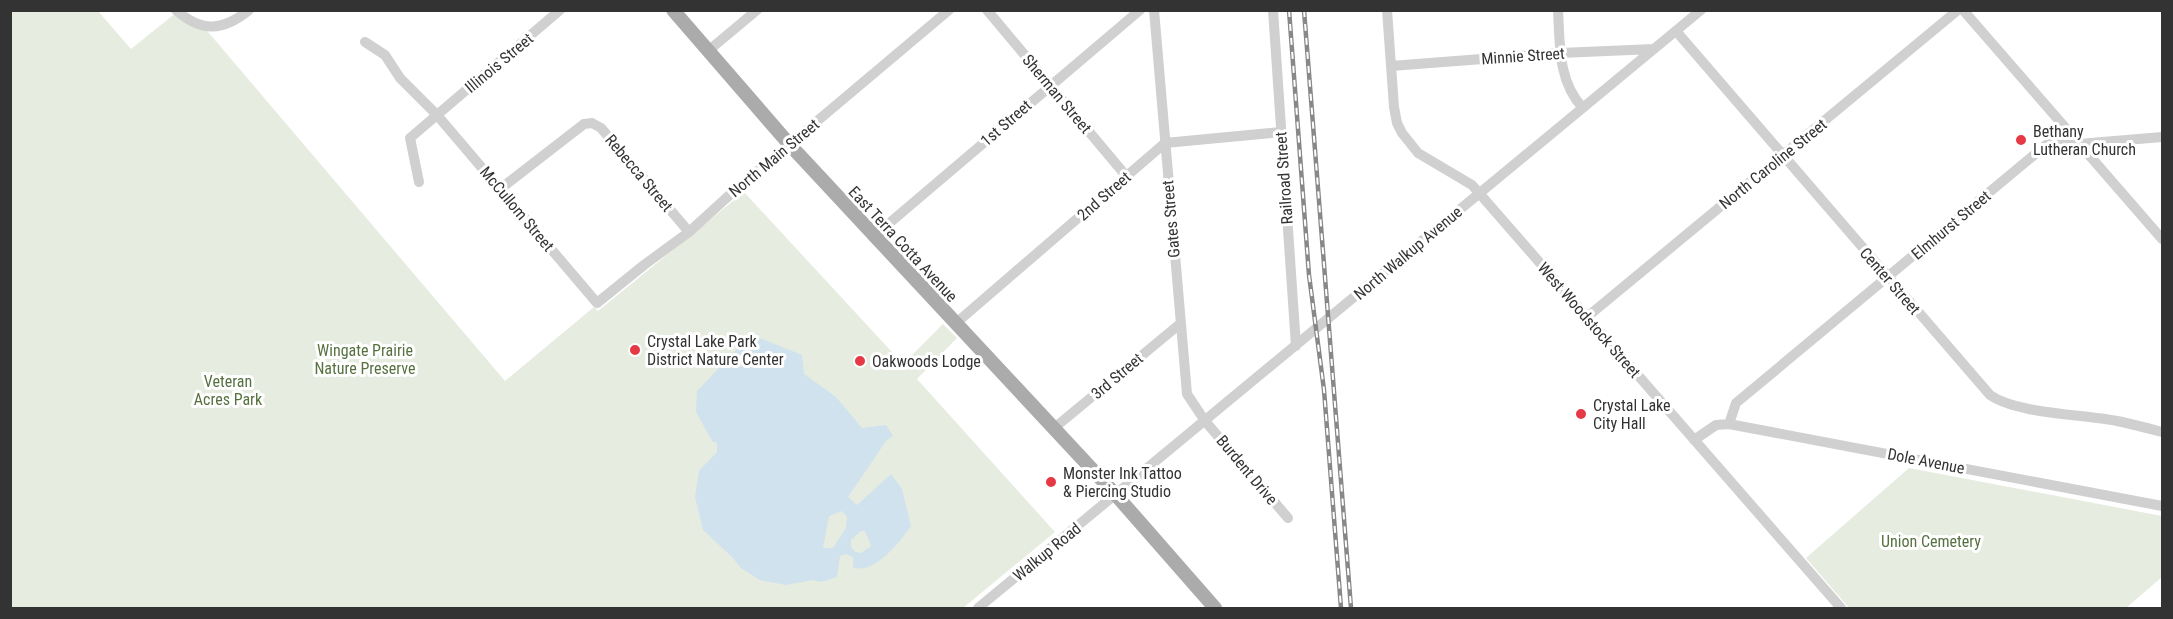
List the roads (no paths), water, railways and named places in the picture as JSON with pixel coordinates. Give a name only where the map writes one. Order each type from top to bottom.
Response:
[{"type":"main road","name":"East Terra Cotta Avenue","points":[[673,10],[873,237],[1116,495],[1215,609]]},
{"type":"street","points":[[176,10],[196,23],[212,28],[241,17],[249,10]]},
{"type":"street","name":"Illinois Street","points":[[419,182],[410,138],[560,10]]},
{"type":"street","points":[[708,51],[757,10]]},
{"type":"street","name":"North Main Street","points":[[597,303],[689,232],[734,191],[949,10]]},
{"type":"street","name":"Sherman Street","points":[[987,10],[1127,177]]},
{"type":"street","name":"1st Street","points":[[873,237],[1140,10]]},
{"type":"street","name":"Gates Street","points":[[1154,10],[1187,394],[1205,421]]},
{"type":"street","name":"Railroad Street","points":[[1273,10],[1296,346]]},
{"type":"street","name":"West Woodstock Street","points":[[1387,10],[1397,123],[1410,145],[1428,160],[1464,179],[1480,194],[1841,609]]},
{"type":"street","points":[[1558,10],[1560,53],[1567,84],[1583,108]]},
{"type":"street","name":"North Walkup Avenue","points":[[1116,495],[1701,10]]},
{"type":"street","name":"North Caroline Street","points":[[1587,317],[1958,10]]},
{"type":"street","points":[[1963,10],[2163,239]]},
{"type":"street","name":"Center Street","points":[[1676,32],[1976,377],[1983,388],[1998,401],[2118,421],[2163,432]]},
{"type":"street","name":"McCullom Street","points":[[365,42],[385,55],[400,78],[437,115],[597,303]]},
{"type":"street","name":"Minnie Street","points":[[1391,66],[1560,53],[1654,49]]},
{"type":"street","name":"Rebecca Street","points":[[500,189],[584,124],[592,123],[601,128],[689,232]]},
{"type":"street","points":[[1165,143],[1281,132]]},
{"type":"street","name":"Elmhurst Street","points":[[1729,423],[1736,403],[2046,145],[2055,141],[2079,144],[2163,137]]},
{"type":"street","name":"2nd Street","points":[[955,324],[1165,143]]},
{"type":"street","name":"3rd Street","points":[[1053,429],[1180,323]]},
{"type":"street","name":"Burdent Drive","points":[[1205,421],[1288,518]]},
{"type":"street","points":[[1694,440],[1716,425],[1729,423]]},
{"type":"street","name":"Dole Avenue","points":[[1729,423],[2163,506]]},
{"type":"street","name":"Walkup Road","points":[[978,609],[1116,495]]},
{"type":"water","points":[[757,337],[802,355],[804,374],[836,397],[862,428],[886,425],[893,436],[886,441],[848,497],[857,505],[891,474],[902,489],[911,526],[894,548],[878,562],[861,568],[853,567],[853,557],[846,554],[840,556],[837,577],[821,582],[813,580],[786,585],[760,580],[741,568],[703,530],[695,497],[699,471],[717,452],[717,443],[712,441],[696,412],[697,391],[741,345]],"holes":[[[842,511],[847,517],[846,528],[833,548],[823,548],[829,516]],[[861,531],[865,531],[871,546],[861,553],[855,552],[851,547],[851,540]]]},
{"type":"railway","points":[[1289,10],[1309,275],[1324,390],[1341,608]]},
{"type":"railway","points":[[1304,10],[1351,608]]},
{"type":"place","name":"Bethany Lutheran Church","points":[[2021,140]]},
{"type":"place","name":"Crystal Lake Park District Nature Center","points":[[635,350]]},
{"type":"place","name":"Oakwoods Lodge","points":[[860,361]]},
{"type":"place","name":"Crystal Lake City Hall","points":[[1581,414]]},
{"type":"place","name":"Monster Ink Tattoo & Piercing Studio","points":[[1051,482]]},
{"type":"park label","name":"Wingate Prairie Nature Preserve","points":[[365,359]]},
{"type":"park label","name":"Veteran Acres Park","points":[[228,390]]},
{"type":"park label","name":"Union Cemetery","points":[[1931,541]]}]
